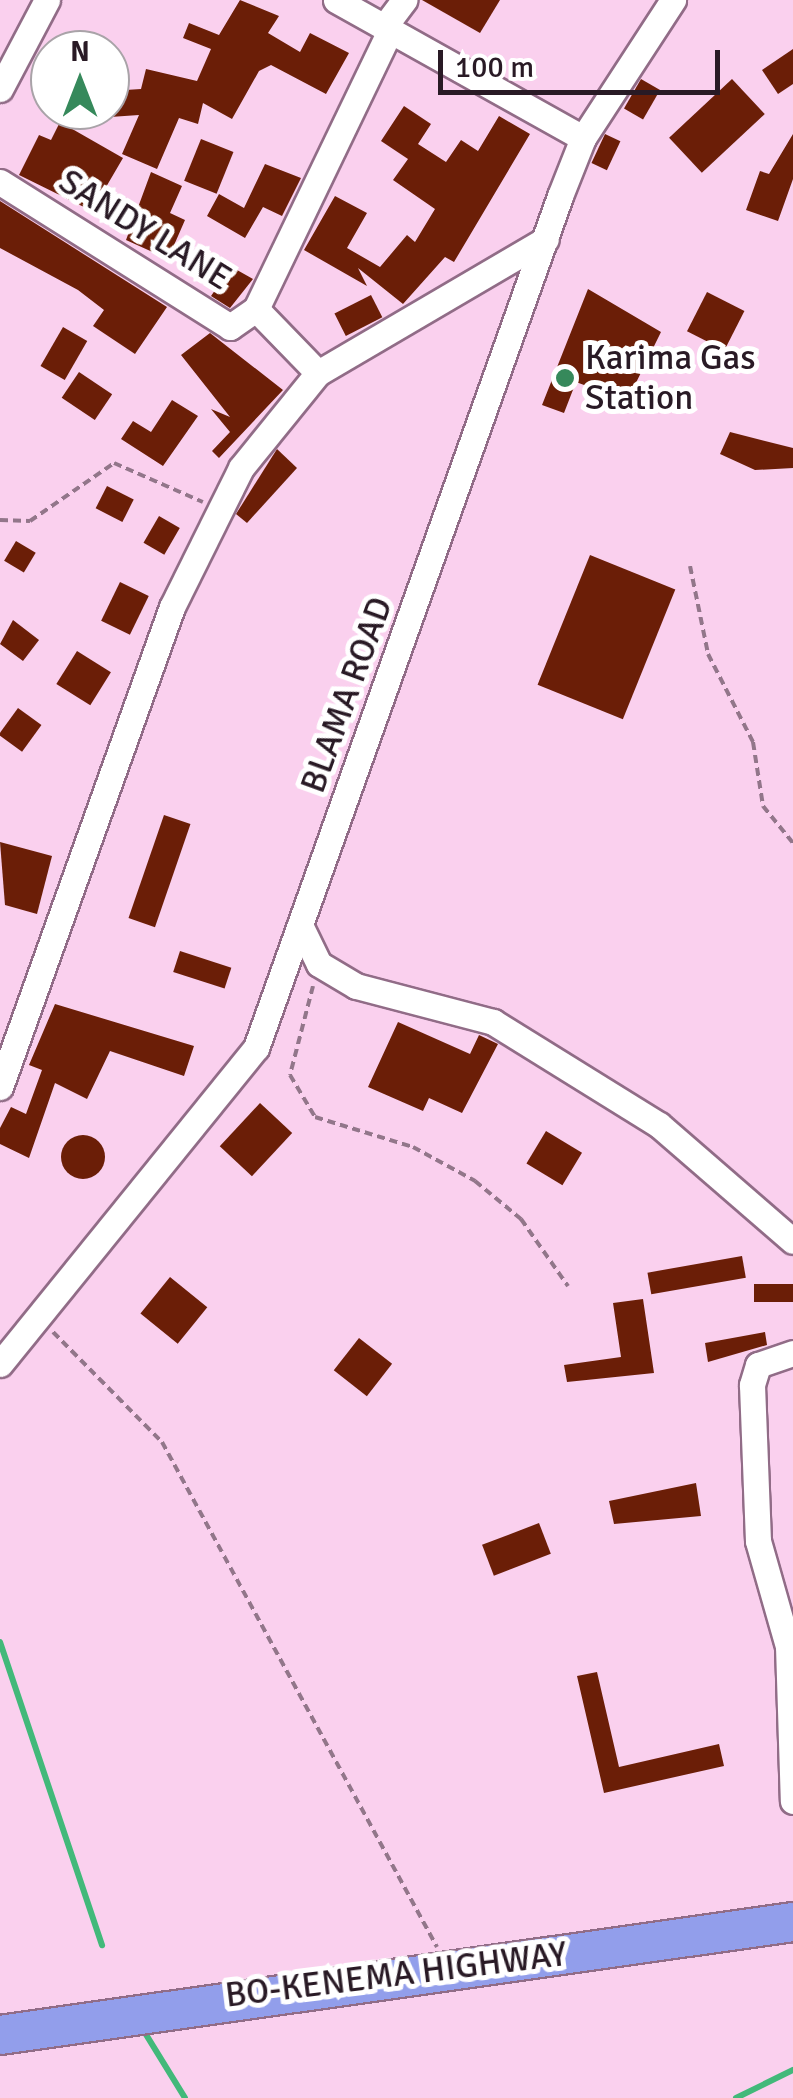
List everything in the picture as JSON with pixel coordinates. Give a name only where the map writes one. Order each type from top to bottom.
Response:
[{"type":"highway","name":"BO-KENEMA HIGHWAY","points":[[0,2035],[241,1994],[454,1971],[793,1922]]},
{"type":"street","points":[[0,89],[47,0]]},
{"type":"street","points":[[336,0],[583,138]]},
{"type":"street","points":[[256,309],[404,0]]},
{"type":"street","name":"BLAMA ROAD","points":[[0,1364],[256,1048],[583,138],[673,0]]},
{"type":"street","name":"SANDY LANE","points":[[0,182],[230,326],[256,309],[318,373]]},
{"type":"street","points":[[0,1088],[172,606],[241,468],[318,373],[546,240]]},
{"type":"street","points":[[300,925],[320,964],[356,986],[492,1022],[659,1125],[793,1241]]},
{"type":"street","points":[[793,1353],[758,1365],[752,1385],[758,1541],[790,1641],[793,1801]]},
{"type":"path","points":[[0,520],[30,520],[114,463],[222,508]]},
{"type":"path","points":[[690,566],[708,654],[753,742],[763,806],[793,843]]},
{"type":"path","points":[[320,964],[290,1075],[315,1116],[413,1147],[475,1181],[521,1219],[568,1286]]},
{"type":"path","points":[[38,1320],[162,1442],[416,1918],[454,1971]]},
{"type":"building","points":[[240,0],[279,16],[268,33],[300,52],[310,33],[349,53],[326,94],[271,65],[259,71],[232,119],[203,103],[198,124],[179,118],[157,169],[122,154],[139,115],[130,116],[130,90],[141,89],[146,69],[197,81],[211,49],[183,38],[189,23],[219,35]]},
{"type":"building","points":[[422,0],[500,0],[480,33]]},
{"type":"building","points":[[793,49],[793,84],[778,94],[762,70]]},
{"type":"building","points":[[641,79],[660,90],[643,119],[624,108]]},
{"type":"building","points":[[732,79],[765,114],[702,173],[669,138]]},
{"type":"building","points":[[404,106],[431,124],[418,144],[446,162],[461,140],[478,151],[499,116],[530,134],[454,262],[445,257],[403,304],[358,268],[367,286],[304,250],[335,196],[367,213],[347,248],[380,267],[407,235],[415,242],[435,209],[393,180],[408,159],[381,141]]},
{"type":"building","points":[[56,130],[74,130],[123,158],[92,211],[19,175],[39,135],[51,140]]},
{"type":"building","points":[[605,134],[620,141],[607,170],[591,163]]},
{"type":"building","points":[[793,134],[793,179],[778,221],[746,210],[760,171],[769,174]]},
{"type":"building","points":[[201,139],[233,152],[217,194],[184,181]]},
{"type":"building","points":[[265,164],[301,178],[282,216],[263,207],[245,238],[207,216],[219,194],[244,208]]},
{"type":"building","points":[[151,172],[182,186],[170,213],[185,220],[168,259],[126,240]]},
{"type":"building","points":[[0,201],[167,307],[135,354],[93,326],[104,310],[78,290],[0,248]]},
{"type":"building","points":[[214,257],[253,279],[230,308],[211,296],[220,283],[205,273]]},
{"type":"building","points":[[588,289],[661,332],[627,401],[576,382],[564,413],[542,405]]},
{"type":"building","points":[[707,292],[744,311],[724,350],[687,331]]},
{"type":"building","points":[[371,295],[382,317],[346,336],[334,314]]},
{"type":"building","points":[[63,327],[87,341],[65,380],[40,366]]},
{"type":"building","points":[[210,333],[283,390],[219,458],[212,451],[230,432],[211,409],[230,417],[181,355]]},
{"type":"building","points":[[79,372],[112,394],[95,420],[62,398]]},
{"type":"building","points":[[172,400],[198,416],[163,466],[121,439],[133,421],[151,432]]},
{"type":"building","points":[[730,432],[793,448],[793,468],[755,470],[720,454]]},
{"type":"building","points":[[277,449],[297,468],[247,523],[236,514]]},
{"type":"building","points":[[107,486],[134,500],[122,522],[96,508]]},
{"type":"building","points":[[159,516],[180,528],[164,555],[144,543]]},
{"type":"building","points":[[16,541],[36,553],[24,573],[4,561]]},
{"type":"building","points":[[590,555],[675,589],[623,719],[538,685]]},
{"type":"building","points":[[120,582],[149,596],[130,635],[101,621]]},
{"type":"building","points":[[13,620],[39,640],[23,661],[0,644]]},
{"type":"building","points":[[77,651],[111,672],[90,705],[56,684]]},
{"type":"building","points":[[18,708],[41,725],[22,752],[0,736]]},
{"type":"building","points":[[164,815],[190,824],[155,927],[129,918]]},
{"type":"building","points":[[0,842],[52,856],[37,914],[5,905]]},
{"type":"building","points":[[180,951],[231,968],[225,989],[173,972]]},
{"type":"building","points":[[55,1004],[194,1046],[184,1076],[110,1051],[87,1099],[55,1083],[29,1158],[0,1144],[0,1128],[11,1107],[26,1114],[42,1070],[29,1065]]},
{"type":"building","points":[[398,1022],[470,1054],[479,1035],[498,1044],[462,1113],[429,1098],[423,1111],[368,1087]]},
{"type":"building","points":[[260,1103],[292,1133],[252,1176],[220,1146]]},
{"type":"building","points":[[546,1131],[582,1153],[562,1185],[526,1164]]},
{"type":"building","points":[[83,1135],[98,1142],[105,1157],[98,1172],[83,1179],[68,1172],[61,1157],[68,1142]]},
{"type":"building","points":[[742,1256],[746,1278],[651,1294],[647,1273]]},
{"type":"building","points":[[170,1277],[207,1307],[178,1344],[140,1314]]},
{"type":"building","points":[[754,1284],[793,1284],[793,1302],[754,1302]]},
{"type":"building","points":[[643,1299],[654,1373],[567,1382],[564,1365],[621,1357],[613,1303]]},
{"type":"building","points":[[765,1332],[767,1345],[708,1362],[705,1343]]},
{"type":"building","points":[[359,1338],[392,1364],[367,1396],[334,1370]]},
{"type":"building","points":[[696,1483],[701,1516],[614,1524],[609,1501]]},
{"type":"building","points":[[539,1523],[551,1554],[494,1576],[482,1545]]},
{"type":"building","points":[[597,1672],[619,1767],[719,1744],[724,1766],[604,1793],[577,1676]]},
{"type":"waterway","points":[[0,1642],[102,1945]]},
{"type":"waterway","points":[[142,2028],[185,2098]]},
{"type":"waterway","points":[[736,2098],[793,2070]]},
{"type":"place","name":"Karima Gas Station","points":[[565,378]]}]
